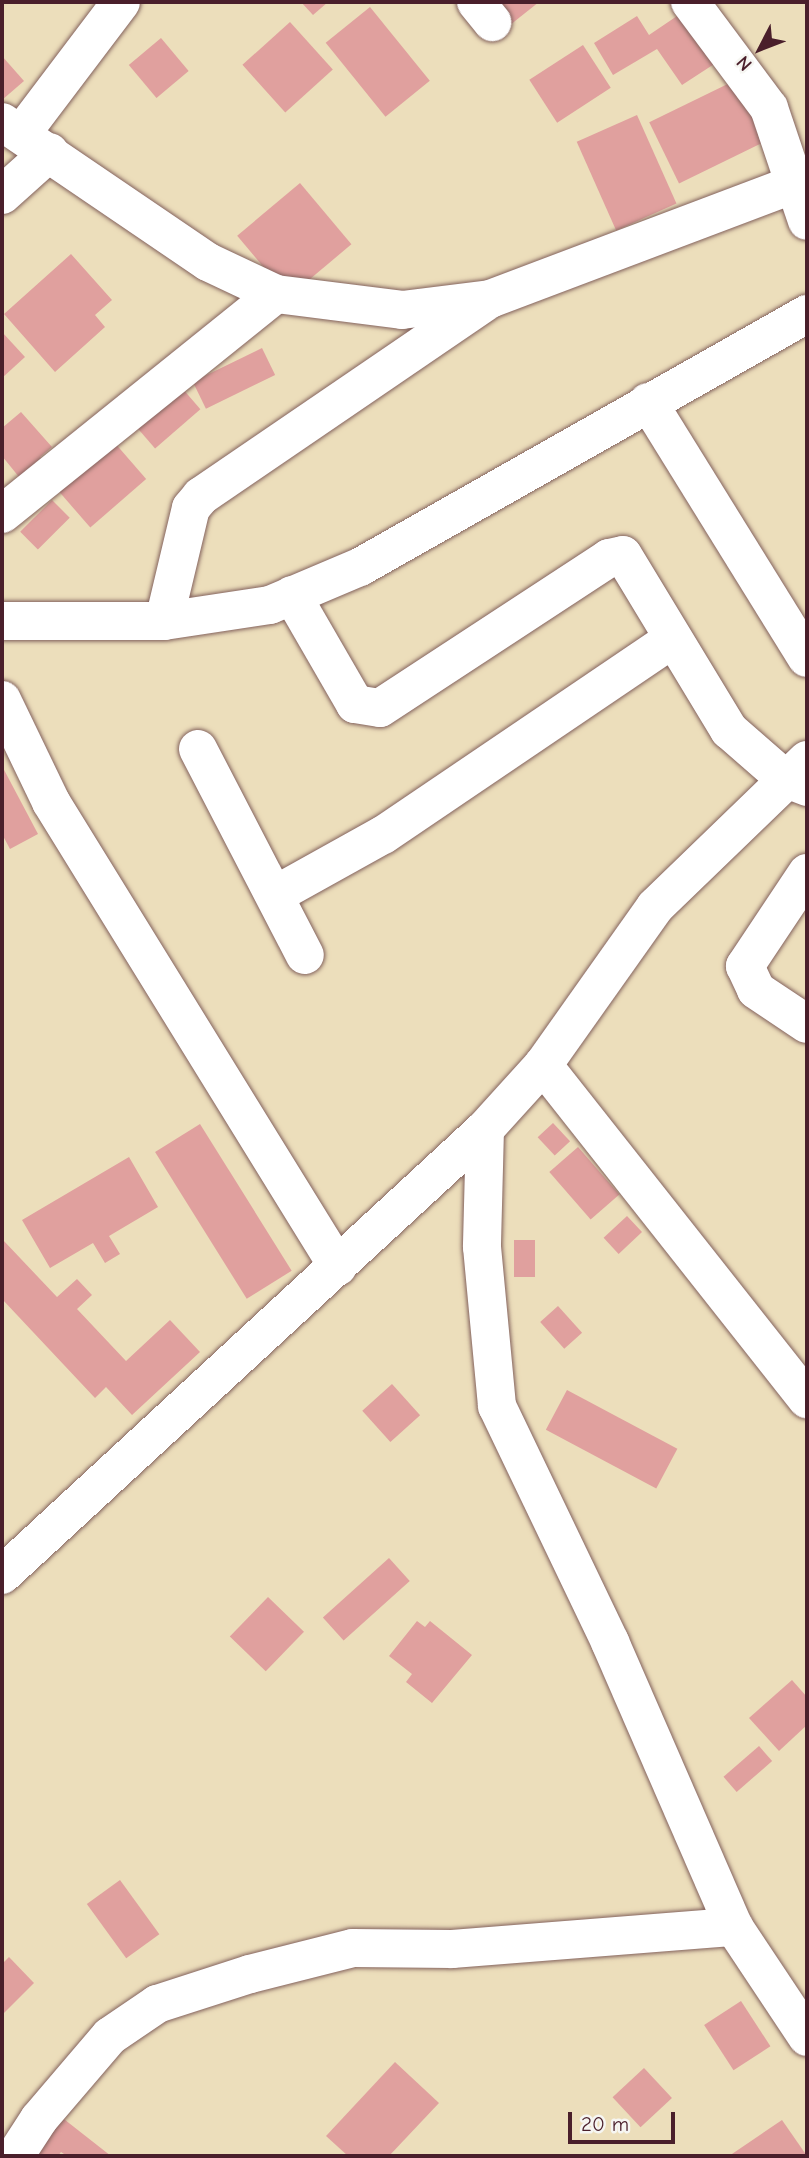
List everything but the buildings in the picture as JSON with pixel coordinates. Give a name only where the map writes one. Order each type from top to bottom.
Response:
[{"type":"street","points":[[2,195],[25,135],[121,2]]},
{"type":"street","points":[[690,2],[769,108],[800,182],[807,221]]},
{"type":"street","points":[[25,135],[208,262],[276,294],[402,310],[490,299],[800,182]]},
{"type":"street","points":[[2,514],[276,294]]},
{"type":"street","points":[[164,621],[191,508],[201,496],[490,299]]},
{"type":"street","points":[[2,621],[164,621],[270,605],[360,568],[807,314]]},
{"type":"street","points":[[648,402],[807,658]]},
{"type":"street","points":[[2,1575],[485,1129],[543,1065],[656,907],[800,775],[729,730],[623,555],[609,558],[380,708],[366,709],[355,704],[292,596]]},
{"type":"street","points":[[275,895],[383,835],[672,639]]},
{"type":"street","points":[[2,700],[51,802],[338,1267]]},
{"type":"street","points":[[198,749],[306,955]]},
{"type":"street","points":[[807,873],[745,966],[756,990],[807,1024]]},
{"type":"street","points":[[543,1065],[807,1399]]},
{"type":"street","points":[[485,1129],[482,1247],[497,1406],[610,1642],[734,1927],[807,2037]]},
{"type":"street","points":[[15,2156],[39,2119],[110,2036],[157,2004],[238,1978],[353,1948],[452,1949],[734,1927]]}]
